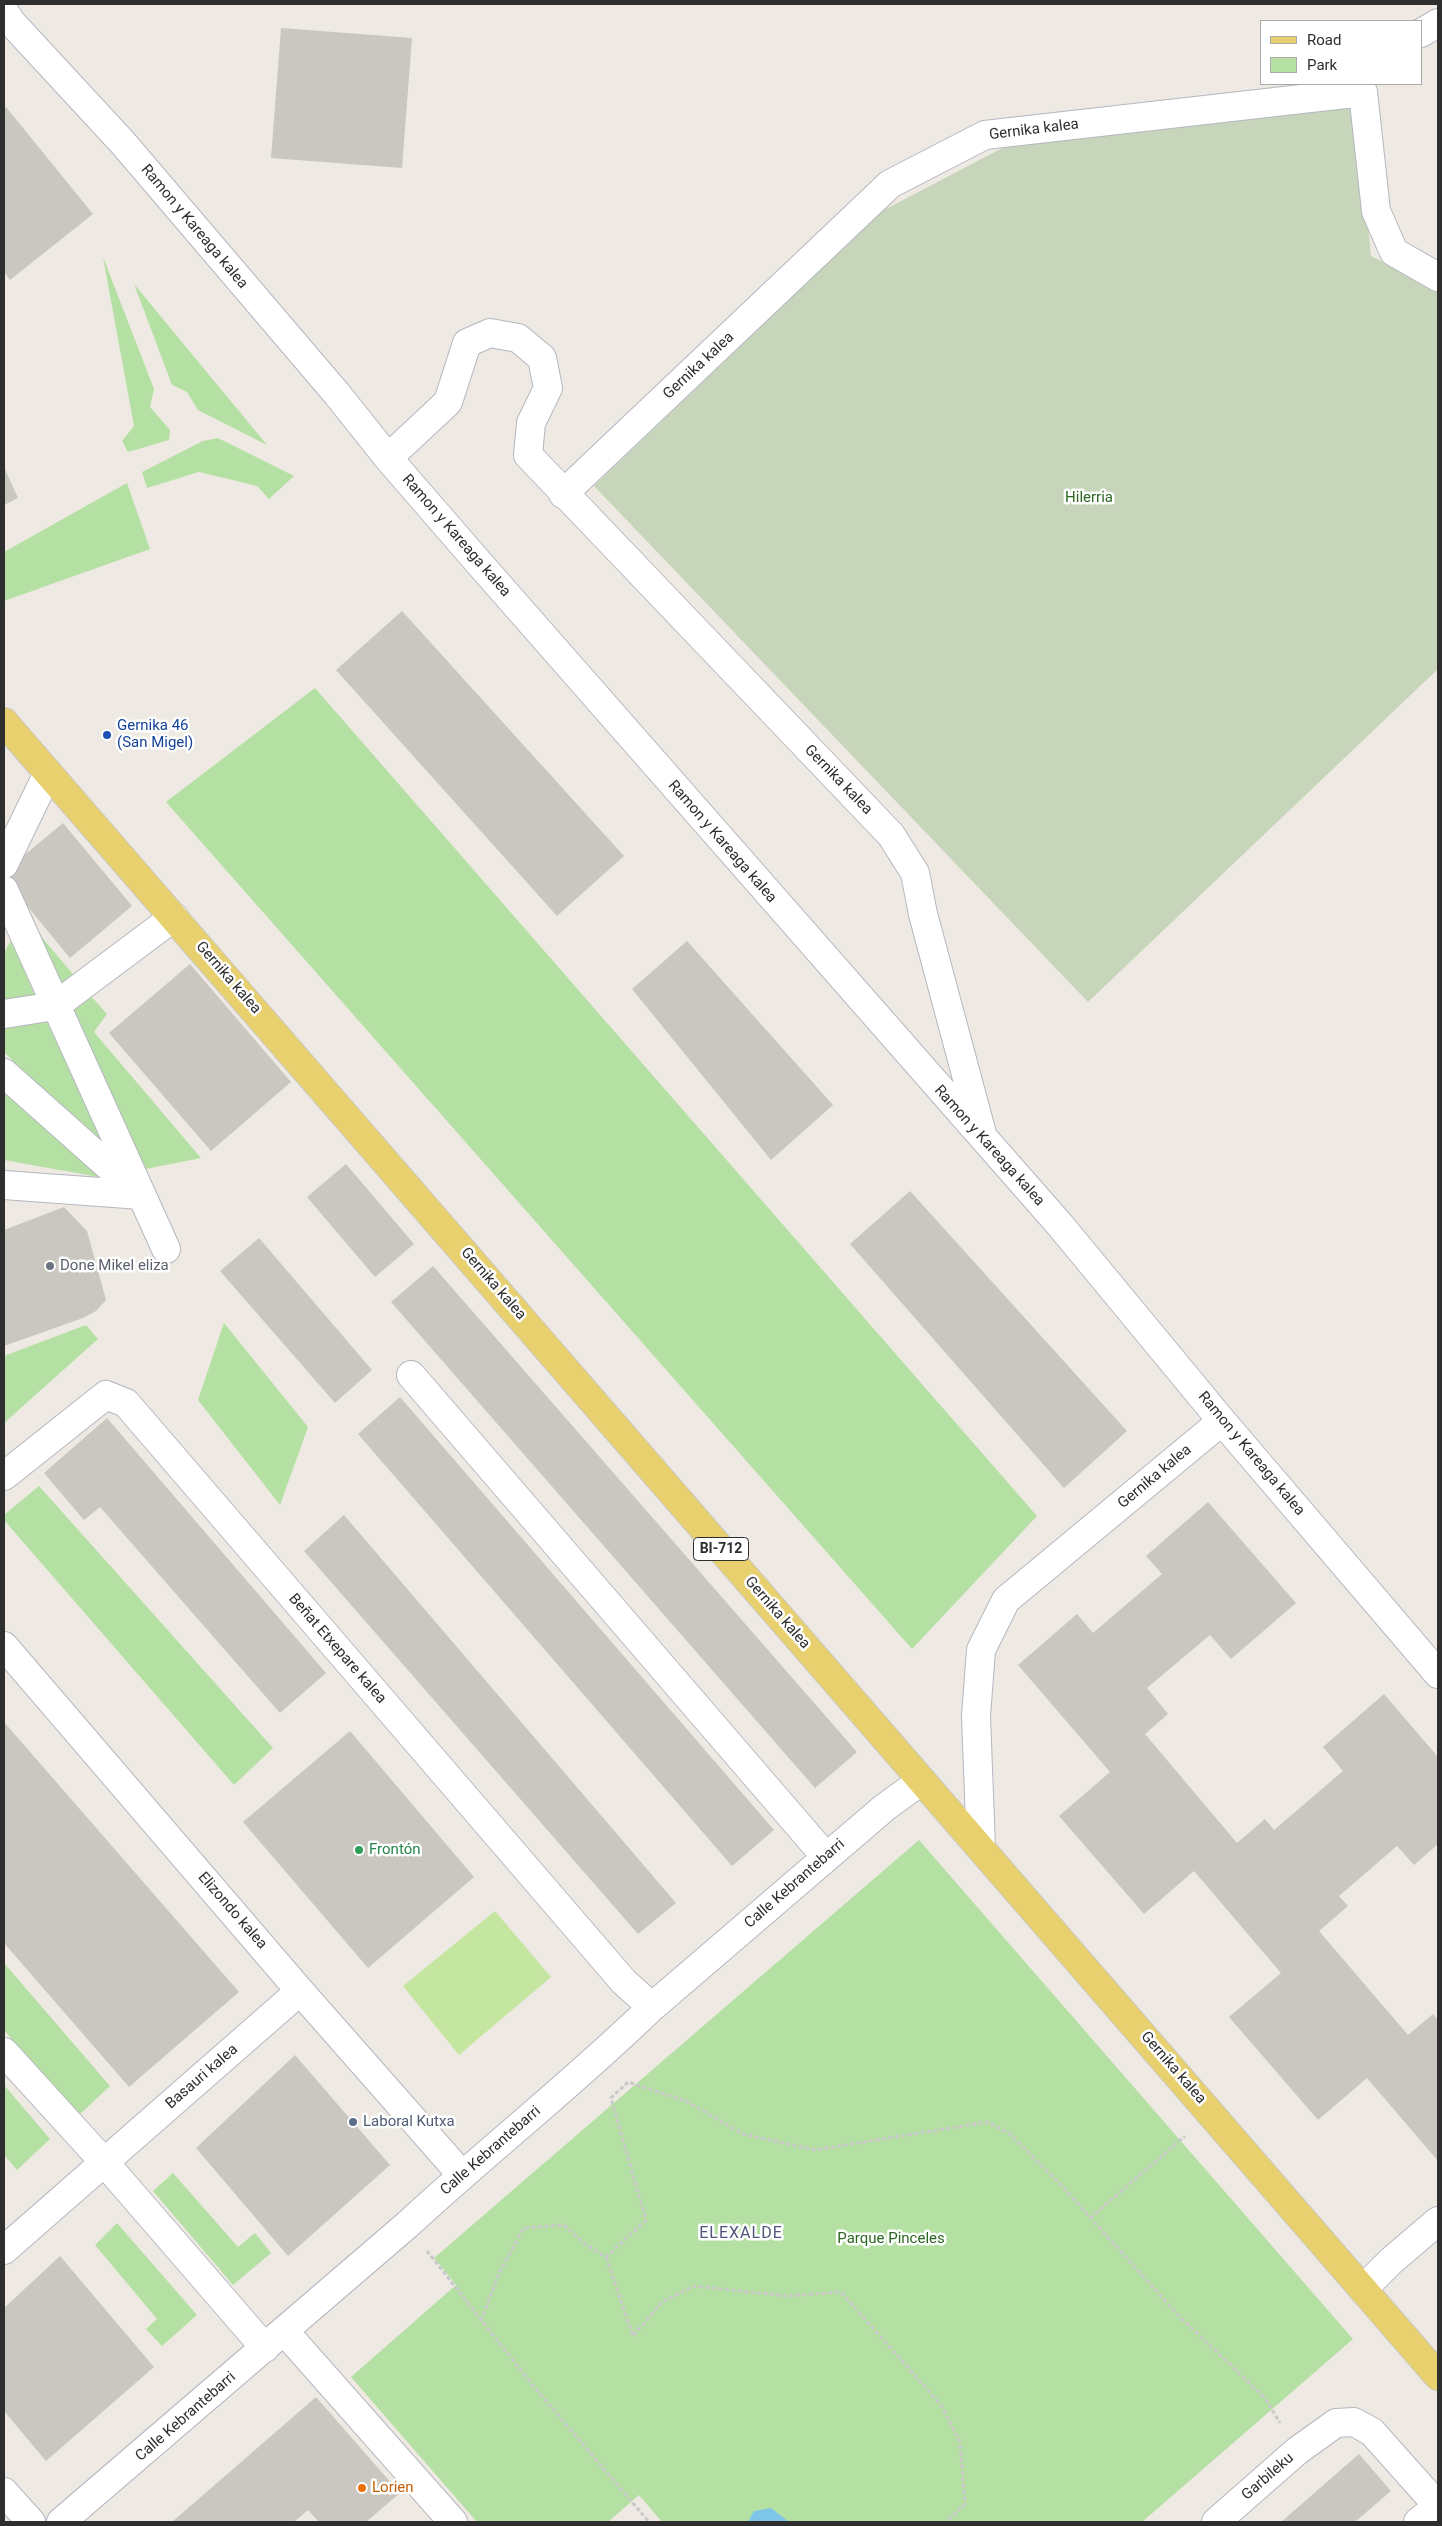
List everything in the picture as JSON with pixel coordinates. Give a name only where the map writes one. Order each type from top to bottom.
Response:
[{"type":"main road","name":"Gernika kalea","points":[[4,722],[1438,2376]]},
{"type":"street","name":"Ramon y Kareaga kalea","points":[[4,10],[12,23],[123,143],[337,394],[388,458],[983,1140],[1060,1225],[1222,1421],[1438,1674]]},
{"type":"street","points":[[1422,32],[1438,23]]},
{"type":"street","name":"Gernika kalea","points":[[564,494],[890,184],[984,135],[1367,88],[1376,211],[1394,252],[1438,277]]},
{"type":"street","name":"Gernika kalea","points":[[388,458],[448,402],[467,344],[490,333],[518,338],[542,358],[548,388],[531,423],[528,455],[891,835],[915,873],[923,914],[983,1140]]},
{"type":"street","points":[[4,864],[48,773]]},
{"type":"street","points":[[7,911],[55,1006],[166,1249]]},
{"type":"street","points":[[4,1014],[55,1006],[174,917]]},
{"type":"street","points":[[4,1073],[141,1195]]},
{"type":"street","points":[[4,1185],[141,1195]]},
{"type":"street","points":[[410,1375],[826,1857]]},
{"type":"street","name":"Beñat Etxepare kalea","points":[[4,1476],[106,1395],[126,1403],[624,1982],[652,2007]]},
{"type":"street","name":"Gernika kalea","points":[[981,1848],[976,1716],[981,1650],[1006,1600],[1222,1421]]},
{"type":"street","name":"Elizondo kalea","points":[[4,1646],[300,1991],[462,2175]]},
{"type":"street","name":"Calle Kebrantebarri","points":[[61,2522],[275,2340],[620,2038],[652,2007],[826,1857],[884,1808],[922,1780]]},
{"type":"street","name":"Basauri kalea","points":[[4,2250],[300,1991]]},
{"type":"street","points":[[4,2052],[105,2163],[453,2522]]},
{"type":"street","points":[[1363,2289],[1391,2261],[1438,2220]]},
{"type":"street","name":"Garbileku","points":[[1216,2522],[1297,2451],[1336,2423],[1354,2422],[1372,2432],[1438,2506]]},
{"type":"street","points":[[4,2492],[31,2522]]},
{"type":"street","points":[[1418,2522],[1438,2506]]},
{"type":"path","points":[[606,2257],[646,2220],[611,2098],[628,2082],[686,2101],[743,2134],[814,2150],[987,2122],[1009,2133],[1090,2218],[1178,2316],[1265,2398],[1297,2451]]},
{"type":"path","points":[[1090,2218],[1187,2134]]},
{"type":"path","points":[[407,2225],[481,2321],[649,2522]]},
{"type":"path","points":[[481,2321],[499,2273],[524,2228],[564,2225],[585,2244],[606,2257],[633,2336],[662,2302],[694,2286],[788,2296],[841,2292],[941,2405],[960,2442],[965,2504],[946,2522]]},
{"type":"green space","name":"Hilerria","points":[[1355,99],[1371,256],[1438,289],[1438,669],[1088,1002],[594,486],[882,211],[1012,143]]},
{"type":"green space","points":[[103,257],[154,389],[150,407],[170,430],[169,440],[128,452],[122,441],[134,426]]},
{"type":"green space","points":[[134,284],[267,445],[198,410],[187,392],[172,385]]},
{"type":"green space","points":[[218,438],[294,476],[269,499],[257,486],[199,472],[147,488],[142,472],[203,441]]},
{"type":"green space","points":[[127,483],[150,549],[4,601],[4,552]]},
{"type":"green space","points":[[315,688],[1037,1516],[912,1649],[166,802]]},
{"type":"green space","points":[[24,916],[77,979],[54,991]]},
{"type":"green space","points":[[11,940],[37,1000],[4,1001],[4,953]]},
{"type":"green space","points":[[89,994],[107,1014],[94,1032],[201,1158],[141,1170],[62,1011]]},
{"type":"green space","points":[[46,1020],[110,1155],[4,1052],[4,1029]]},
{"type":"green space","points":[[4,1090],[99,1177],[4,1160]]},
{"type":"green space","points":[[224,1323],[308,1427],[280,1505],[198,1400]]},
{"type":"green space","points":[[86,1325],[98,1339],[4,1423],[4,1356]]},
{"type":"green space","points":[[39,1486],[273,1748],[234,1785],[4,1520],[4,1515]]},
{"type":"green space","name":"Parque Pinceles","points":[[919,1840],[1353,2339],[1142,2522],[662,2522],[639,2495],[608,2522],[477,2522],[351,2377],[456,2285],[434,2258]]},
{"type":"green space","points":[[495,1911],[551,1977],[459,2055],[403,1986]]},
{"type":"green space","points":[[4,1963],[110,2086],[78,2116],[4,2030]]},
{"type":"green space","points":[[4,2085],[50,2139],[17,2170],[4,2155]]},
{"type":"green space","points":[[173,2173],[238,2247],[255,2233],[271,2253],[233,2285],[153,2191]]},
{"type":"green space","points":[[117,2223],[197,2315],[162,2346],[146,2329],[157,2319],[95,2245]]},
{"type":"water","points":[[771,2508],[789,2522],[748,2522],[754,2511]]},
{"type":"building","points":[[281,28],[412,38],[402,168],[271,158]]},
{"type":"building","points":[[6,107],[93,214],[10,280],[4,272],[4,109]]},
{"type":"building","points":[[4,467],[18,498],[4,505]]},
{"type":"building","points":[[402,611],[624,856],[557,916],[336,670]]},
{"type":"building","points":[[63,823],[132,906],[70,958],[4,878],[4,872]]},
{"type":"building","points":[[687,941],[833,1105],[771,1160],[632,989]]},
{"type":"building","points":[[190,964],[291,1082],[211,1151],[109,1033]]},
{"type":"building","points":[[346,1164],[414,1244],[375,1277],[307,1197]]},
{"type":"building","points":[[910,1191],[1127,1431],[1064,1488],[850,1244]]},
{"type":"building","name":"Done Mikel eliza","points":[[64,1207],[87,1231],[106,1300],[96,1311],[83,1318],[4,1346],[4,1230]]},
{"type":"building","points":[[259,1238],[372,1370],[335,1403],[220,1271]]},
{"type":"building","points":[[433,1266],[857,1752],[815,1788],[391,1302]]},
{"type":"building","points":[[400,1397],[774,1830],[732,1866],[358,1434]]},
{"type":"building","points":[[107,1418],[326,1673],[280,1713],[100,1507],[84,1520],[44,1473]]},
{"type":"building","points":[[1208,1502],[1296,1603],[1231,1659],[1210,1635],[1147,1688],[1168,1714],[1145,1734],[1237,1843],[1265,1819],[1274,1830],[1343,1771],[1323,1747],[1384,1694],[1438,1757],[1438,1844],[1414,1865],[1397,1846],[1339,1896],[1348,1906],[1319,1931],[1408,2035],[1433,2014],[1438,2020],[1438,2161],[1367,2078],[1318,2120],[1229,2017],[1281,1973],[1194,1871],[1144,1914],[1059,1816],[1110,1772],[1018,1665],[1077,1614],[1093,1633],[1162,1574],[1146,1556]]},
{"type":"building","points":[[344,1515],[676,1903],[638,1934],[304,1551]]},
{"type":"building","points":[[4,1722],[239,1992],[129,2087],[4,1943]]},
{"type":"building","name":"Frontón","points":[[350,1731],[474,1877],[368,1968],[243,1822]]},
{"type":"building","points":[[295,2055],[390,2165],[288,2256],[196,2148]]},
{"type":"building","points":[[60,2256],[154,2367],[46,2461],[4,2411],[4,2308]]},
{"type":"building","points":[[316,2397],[400,2493],[366,2522],[319,2522],[308,2510],[294,2522],[172,2522]]},
{"type":"building","points":[[1359,2454],[1391,2491],[1355,2522],[1281,2522]]},
{"type":"place","name":"Gernika 46 (San Migel)","points":[[107,735]]},
{"type":"place","name":"Done Mikel eliza","points":[[50,1266]]},
{"type":"place","name":"Frontón","points":[[359,1850]]},
{"type":"place","name":"Laboral Kutxa","points":[[353,2122]]},
{"type":"place","name":"Lorien","points":[[362,2488]]},
{"type":"district","name":"ELEXALDE","points":[[741,2234]]}]
